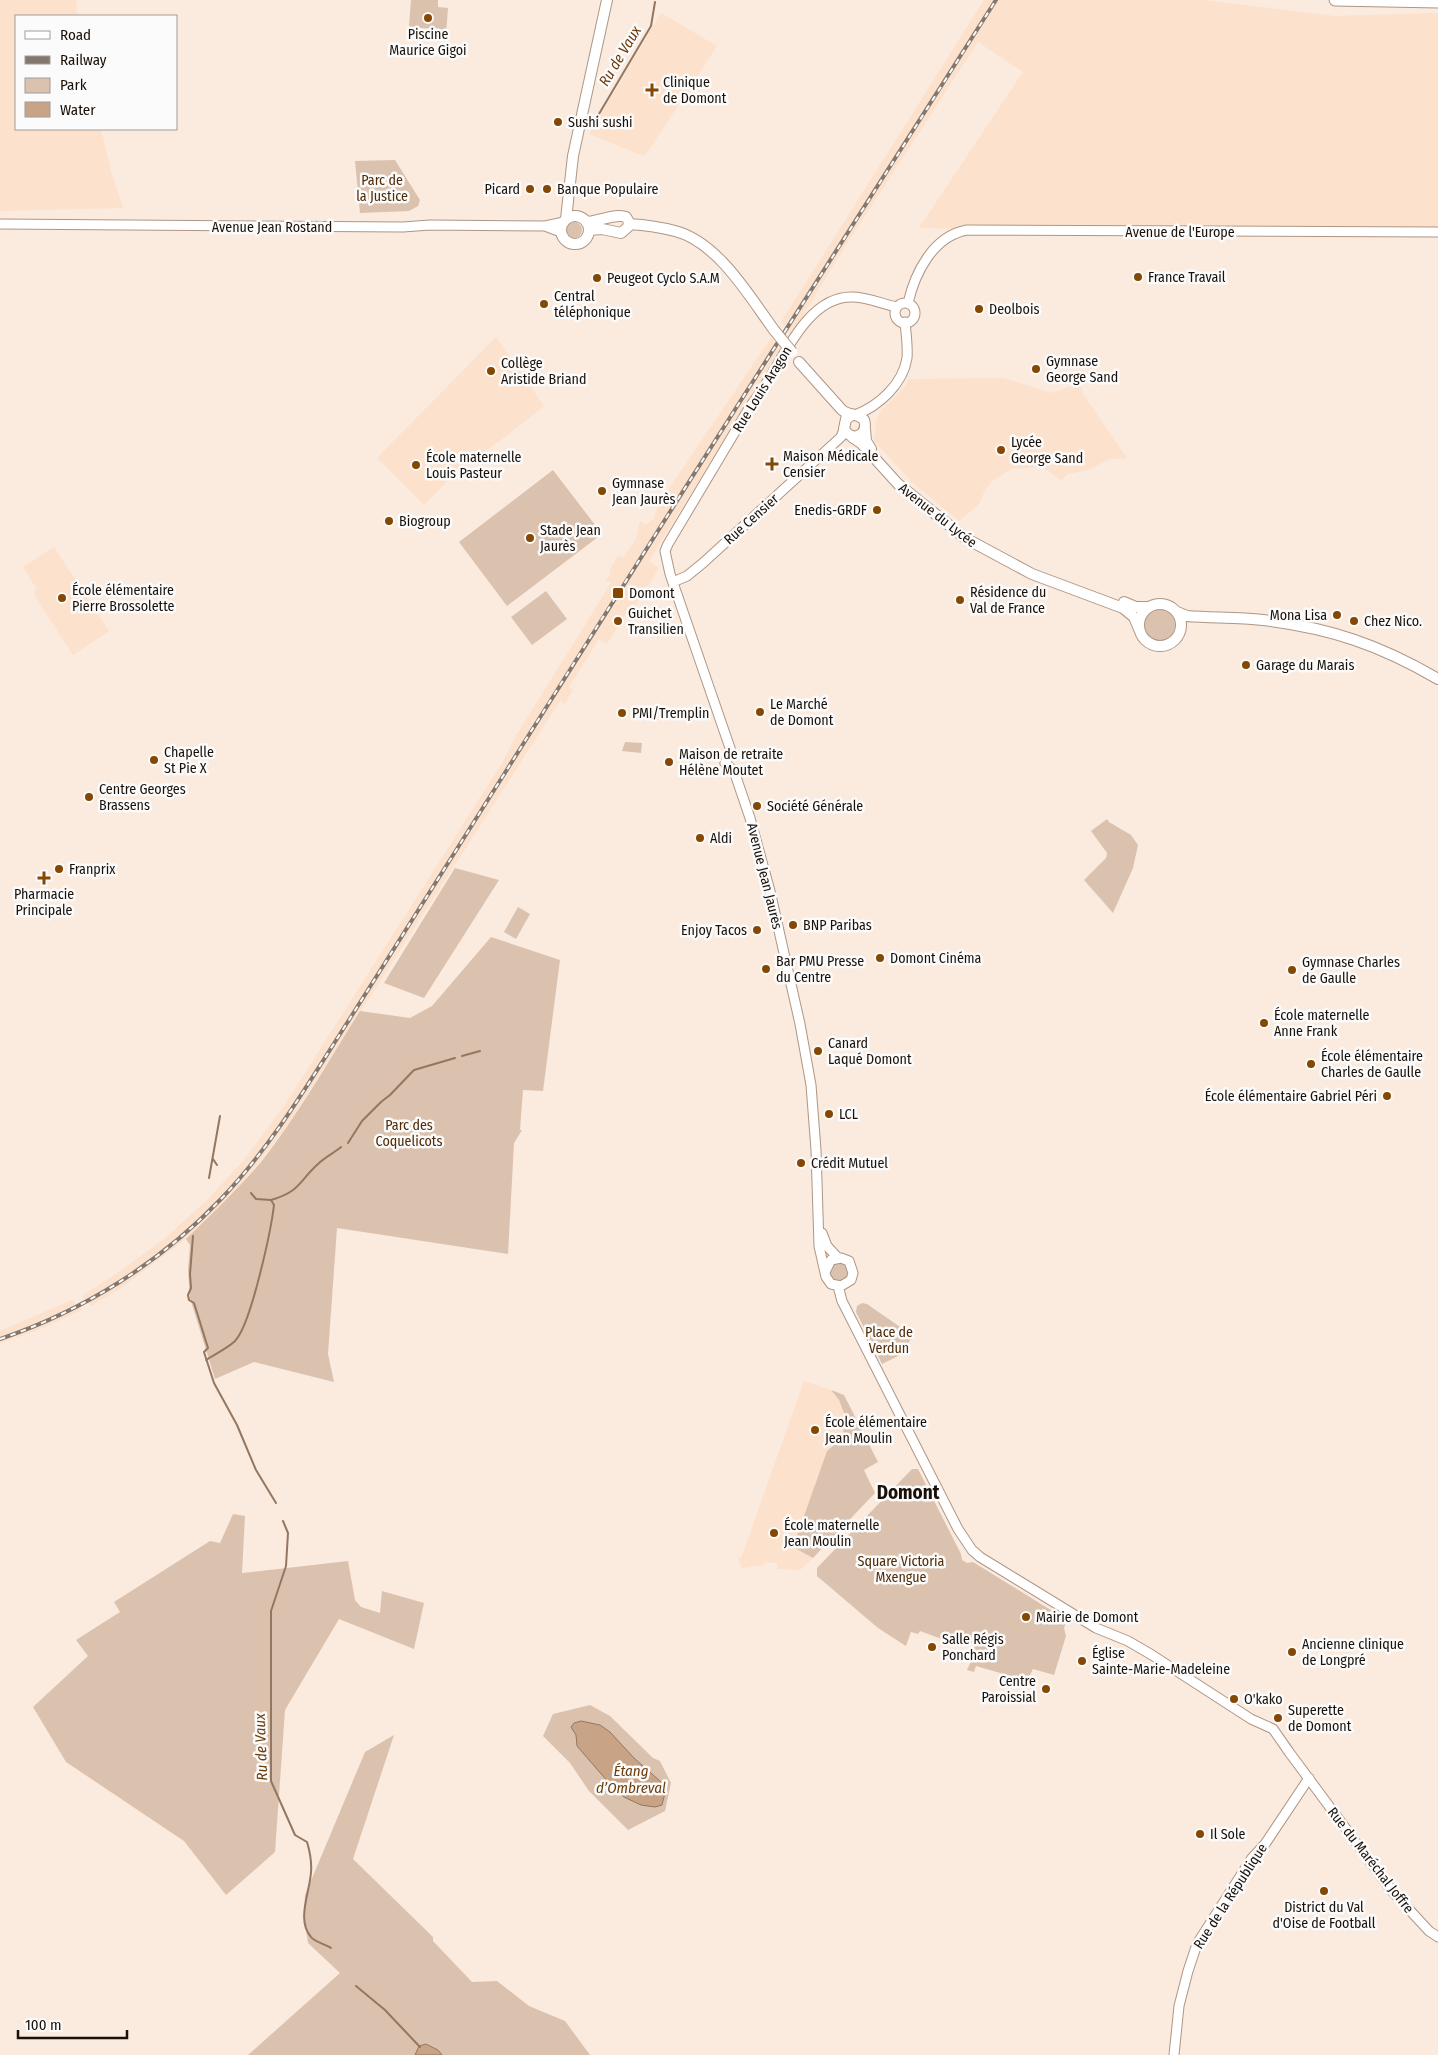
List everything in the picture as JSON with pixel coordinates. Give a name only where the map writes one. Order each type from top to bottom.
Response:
[{"type":"highway","points":[[1335,0],[1438,2]]},
{"type":"main road","points":[[588,226],[583,241],[575,244],[567,241],[564,224],[574,152],[607,0]]},
{"type":"main road","points":[[570,190],[578,216],[588,226],[621,233],[626,230],[629,224],[626,217],[619,214],[588,226]]},
{"type":"main road","points":[[564,224],[578,216]]},
{"type":"main road","points":[[629,224],[675,231],[701,243],[724,264],[792,352],[847,434],[852,437],[860,436],[866,427],[862,418],[842,410],[799,362]]},
{"type":"main road","points":[[844,428],[846,419],[854,415]]},
{"type":"main road","name":"Avenue du Lycée","points":[[866,427],[868,444],[893,472],[929,504],[973,536],[1015,560],[1056,579],[1133,607],[1149,607]]},
{"type":"main road","name":"Avenue du Lycée","points":[[852,437],[861,442],[898,484],[959,534],[1032,574],[1123,608],[1134,617],[1139,629]]},
{"type":"main road","points":[[1216,617],[1191,623],[1180,632],[1173,642],[1158,646],[1148,642],[1139,629],[1140,619],[1149,607],[1164,604],[1176,612],[1187,616],[1216,617],[1262,620],[1298,626],[1351,638],[1392,654],[1438,679]]},
{"type":"main road","points":[[1176,612],[1181,622],[1180,632]]},
{"type":"main road","points":[[1298,626],[1360,645],[1406,666],[1438,684]]},
{"type":"street","name":"Avenue Jean Rostand","points":[[0,224],[385,227],[430,225],[545,226],[564,224]]},
{"type":"street","name":"Avenue de l'Europe","points":[[908,303],[919,271],[930,254],[951,236],[967,230],[1438,232]]},
{"type":"street","name":"Rue Louis Aragon","points":[[668,544],[751,405],[760,394],[797,334],[814,314],[829,303],[845,297],[857,297],[897,307]]},
{"type":"street","points":[[908,303],[912,306],[914,314],[910,321],[905,322],[897,318],[896,313],[897,307],[908,303]]},
{"type":"street","points":[[854,415],[870,408],[895,385],[904,368],[907,356],[905,322]]},
{"type":"street","points":[[866,427],[870,408]]},
{"type":"street","name":"Rue Censier","points":[[673,582],[687,576],[703,563],[842,436],[844,428]]},
{"type":"street","name":"Avenue Jean Jaurès","points":[[668,544],[666,556],[673,582],[730,748],[725,764],[734,771],[750,818],[770,891],[802,1034],[811,1085],[819,1246],[825,1272]]},
{"type":"street","name":"Avenue Jean Jaurès","points":[[819,1224],[827,1246],[838,1258]]},
{"type":"street","points":[[838,1258],[849,1261],[853,1273],[848,1284],[838,1286],[828,1281],[825,1272],[828,1263],[838,1258]]},
{"type":"street","name":"Rue du Maréchal Joffre","points":[[838,1286],[842,1301],[966,1543],[980,1557],[1040,1595],[1096,1628],[1128,1641],[1178,1670],[1251,1719],[1273,1729],[1392,1891],[1429,1931],[1438,1937]]},
{"type":"street","name":"Rue de la République","points":[[1174,2055],[1179,2006],[1197,1944],[1252,1858],[1309,1778]]},
{"type":"shaded area","points":[[0,0],[76,0],[77,15],[15,15],[15,130],[101,130],[111,171],[123,208],[0,211]]},
{"type":"shaded area","points":[[984,0],[1203,0],[1335,16],[1438,13],[1438,231],[1176,233],[919,228],[1023,72],[978,42],[839,256],[791,335],[781,322]]},
{"type":"shaded area","name":"Clinique de Domont","points":[[661,13],[717,46],[649,150],[643,156],[589,134]]},
{"type":"shaded area","name":"Collège Aristide Briand","points":[[496,337],[544,406],[456,472],[424,505],[377,458]]},
{"type":"shaded area","points":[[771,338],[780,349],[649,561],[659,568],[636,605],[632,604],[607,644],[599,639],[569,687],[573,690],[565,704],[560,701],[288,1125],[241,1185],[186,1239],[118,1290],[91,1306],[82,1296],[164,1239],[205,1202],[244,1160],[284,1106],[502,763],[517,734],[611,583],[606,580],[618,555],[623,558],[636,539],[640,521],[646,525],[654,518],[658,505]]},
{"type":"shaded area","name":"Lycée George Sand","points":[[1003,378],[1052,393],[1080,383],[1083,394],[1127,458],[1110,459],[1088,470],[1068,474],[1061,480],[1040,467],[1011,469],[991,482],[984,492],[980,503],[959,521],[913,483],[874,441],[876,421],[881,411],[906,385],[908,379]]},
{"type":"shaded area","name":"École élémentaire Pierre Brossolette","points":[[54,547],[109,631],[73,655],[34,595],[36,588],[23,567]]},
{"type":"shaded area","points":[[72,1300],[82,1310],[38,1330],[0,1343],[0,1331]]},
{"type":"shaded area","points":[[804,1381],[831,1390],[839,1400],[847,1421],[840,1440],[827,1451],[793,1547],[813,1558],[800,1570],[777,1569],[777,1563],[765,1562],[764,1565],[743,1568],[738,1557],[741,1558],[744,1550]]},
{"type":"green space","name":"Piscine Maurice Gigoi","points":[[411,0],[438,0],[438,7],[448,8],[446,34],[433,33],[430,29],[409,27]]},
{"type":"green space","name":"Parc de la Justice","points":[[395,160],[420,200],[418,206],[409,211],[360,213],[355,161]]},
{"type":"green space","points":[[574,222],[580,224],[582,230],[580,236],[574,238],[568,236],[566,230],[568,224]]},
{"type":"green space","name":"Stade Jean Jaurès","points":[[553,470],[602,534],[507,606],[459,542]]},
{"type":"green space","points":[[546,591],[567,619],[532,645],[511,617]]},
{"type":"green space","points":[[1159,609],[1165,610],[1170,614],[1174,619],[1174,631],[1170,636],[1165,640],[1159,641],[1153,640],[1148,636],[1144,631],[1143,625],[1144,619],[1148,614],[1153,610]]},
{"type":"green space","points":[[625,742],[642,743],[641,753],[622,751]]},
{"type":"green space","points":[[1107,819],[1131,835],[1138,845],[1133,868],[1113,913],[1084,880],[1106,858],[1107,853],[1091,831]]},
{"type":"green space","points":[[455,868],[499,880],[424,998],[384,983]]},
{"type":"green space","points":[[518,907],[530,914],[516,939],[504,932]]},
{"type":"green space","name":"Parc des Coquelicots","points":[[491,937],[560,960],[543,1091],[523,1090],[520,1130],[522,1130],[514,1143],[508,1254],[337,1228],[328,1354],[334,1382],[254,1362],[215,1379],[190,1298],[188,1270],[190,1245],[186,1239],[234,1192],[275,1144],[360,1011],[410,1018],[432,1006]]},
{"type":"green space","points":[[839,1263],[845,1266],[848,1272],[845,1278],[839,1281],[833,1278],[830,1272],[833,1266]]},
{"type":"green space","name":"Place de Verdun","points":[[862,1303],[867,1304],[913,1336],[900,1355],[882,1364],[856,1312],[857,1306]]},
{"type":"green space","points":[[831,1390],[844,1395],[878,1462],[864,1470],[875,1493],[813,1558],[793,1547],[827,1451],[840,1440],[847,1421],[839,1400]]},
{"type":"green space","name":"Square Victoria Mxengue","points":[[912,1469],[918,1469],[961,1554],[962,1560],[967,1563],[973,1562],[1067,1620],[1064,1628],[1066,1636],[1054,1675],[1033,1669],[1027,1681],[976,1666],[974,1672],[967,1670],[975,1653],[973,1643],[967,1646],[959,1643],[958,1645],[920,1631],[918,1634],[911,1632],[906,1646],[878,1628],[817,1576],[817,1568]]},
{"type":"green space","points":[[233,1514],[245,1516],[242,1573],[348,1561],[355,1600],[361,1607],[380,1613],[382,1591],[424,1603],[414,1649],[339,1619],[285,1710],[275,1852],[226,1895],[184,1841],[66,1762],[33,1707],[88,1656],[76,1640],[120,1612],[114,1602],[210,1541],[220,1543]]},
{"type":"green space","points":[[590,1705],[610,1716],[653,1758],[660,1761],[671,1783],[665,1811],[628,1830],[589,1791],[570,1763],[543,1736],[553,1714]]},
{"type":"green space","points":[[394,1735],[353,1859],[433,1937],[433,1941],[472,1982],[497,1981],[529,2006],[565,2021],[590,2055],[248,2055],[340,1973],[308,1943],[304,1915],[305,1895],[365,1752]]},
{"type":"water","name":"Étang d’Ombreval","points":[[581,1721],[600,1725],[610,1732],[634,1758],[661,1782],[665,1793],[662,1805],[655,1807],[641,1805],[624,1797],[615,1790],[577,1746],[576,1735],[571,1727],[574,1723]]},
{"type":"water","points":[[426,2044],[438,2050],[442,2055],[415,2055],[419,2046]]},
{"type":"waterway","name":"Ru de Vaux","points":[[596,119],[651,26],[655,2]]},
{"type":"waterway","points":[[462,1056],[480,1051]]},
{"type":"waterway","points":[[348,1143],[362,1121],[414,1070],[455,1058]]},
{"type":"waterway","name":"Ru de Vaux","points":[[209,1178],[220,1116]]},
{"type":"waterway","points":[[271,1200],[281,1197],[294,1189],[311,1170],[341,1147]]},
{"type":"waterway","name":"Ru de Vaux","points":[[213,1159],[217,1165]]},
{"type":"waterway","points":[[206,1360],[235,1341],[241,1332],[254,1298],[274,1205],[271,1200],[256,1199],[251,1193]]},
{"type":"waterway","name":"Ru de Vaux","points":[[193,1236],[190,1274],[191,1288],[188,1295],[189,1300],[194,1303],[208,1348],[204,1352],[214,1383],[237,1425],[256,1470],[276,1503]]},
{"type":"waterway","name":"Ru de Vaux","points":[[283,1521],[288,1533],[286,1566],[271,1611],[271,1781],[295,1835],[307,1842],[309,1849],[311,1872],[304,1914],[307,1930],[313,1939],[331,1948]]},
{"type":"waterway","name":"Ru de Vaux","points":[[356,1986],[385,2010],[420,2047]]},
{"type":"railway","points":[[0,1339],[31,1328],[61,1314],[119,1282],[146,1264],[172,1244],[221,1199],[257,1157],[319,1067],[996,0]]},
{"type":"place","name":"Piscine Maurice Gigoi","points":[[428,18]]},
{"type":"place","name":"Clinique de Domont","points":[[652,90]]},
{"type":"place","name":"Sushi sushi","points":[[558,122]]},
{"type":"place","name":"Picard","points":[[530,189]]},
{"type":"place","name":"Banque Populaire","points":[[547,189]]},
{"type":"place","name":"France Travail","points":[[1138,277]]},
{"type":"place","name":"Peugeot Cyclo S.A.M","points":[[597,278]]},
{"type":"place","name":"Central téléphonique","points":[[544,304]]},
{"type":"place","name":"Deolbois","points":[[979,309]]},
{"type":"place","name":"Gymnase George Sand","points":[[1036,369]]},
{"type":"place","name":"Collège Aristide Briand","points":[[491,371]]},
{"type":"place","name":"Lycée George Sand","points":[[1001,450]]},
{"type":"place","name":"Maison Médicale Censier","points":[[772,464]]},
{"type":"place","name":"École maternelle Louis Pasteur","points":[[416,465]]},
{"type":"place","name":"Gymnase Jean Jaurès","points":[[602,491]]},
{"type":"place","name":"Enedis-GRDF","points":[[877,510]]},
{"type":"place","name":"Biogroup","points":[[389,521]]},
{"type":"place","name":"Stade Jean Jaurès","points":[[530,538]]},
{"type":"place","name":"Domont","points":[[618,593]]},
{"type":"place","name":"École élémentaire Pierre Brossolette","points":[[62,598]]},
{"type":"place","name":"Résidence du Val de France","points":[[960,600]]},
{"type":"place","name":"Mona Lisa","points":[[1337,615]]},
{"type":"place","name":"Guichet Transilien","points":[[618,621]]},
{"type":"place","name":"Chez Nico.","points":[[1354,621]]},
{"type":"place","name":"Garage du Marais","points":[[1246,665]]},
{"type":"place","name":"Le Marché de Domont","points":[[760,712]]},
{"type":"place","name":"PMI/Tremplin","points":[[622,713]]},
{"type":"place","name":"Chapelle St Pie X","points":[[154,760]]},
{"type":"place","name":"Maison de retraite Hélène Moutet","points":[[669,762]]},
{"type":"place","name":"Centre Georges Brassens","points":[[89,797]]},
{"type":"place","name":"Société Générale","points":[[757,806]]},
{"type":"place","name":"Aldi","points":[[700,838]]},
{"type":"place","name":"Franprix","points":[[59,869]]},
{"type":"place","name":"Pharmacie Principale","points":[[44,878]]},
{"type":"place","name":"BNP Paribas","points":[[793,925]]},
{"type":"place","name":"Enjoy Tacos","points":[[757,930]]},
{"type":"place","name":"Domont Cinéma","points":[[880,958]]},
{"type":"place","name":"Bar PMU Presse du Centre","points":[[766,969]]},
{"type":"place","name":"Gymnase Charles de Gaulle","points":[[1292,970]]},
{"type":"place","name":"École maternelle Anne Frank","points":[[1264,1023]]},
{"type":"place","name":"Canard Laqué Domont","points":[[818,1051]]},
{"type":"place","name":"École élémentaire Charles de Gaulle","points":[[1311,1064]]},
{"type":"place","name":"École élémentaire Gabriel Péri","points":[[1387,1096]]},
{"type":"place","name":"LCL","points":[[829,1114]]},
{"type":"place","name":"Crédit Mutuel","points":[[801,1163]]},
{"type":"place","name":"École élémentaire Jean Moulin","points":[[815,1430]]},
{"type":"place","name":"École maternelle Jean Moulin","points":[[774,1533]]},
{"type":"place","name":"Mairie de Domont","points":[[1026,1617]]},
{"type":"place","name":"Salle Régis Ponchard","points":[[932,1647]]},
{"type":"place","name":"Ancienne clinique de Longpré","points":[[1292,1652]]},
{"type":"place","name":"Église Sainte-Marie-Madeleine","points":[[1082,1661]]},
{"type":"place","name":"Centre Paroissial","points":[[1046,1689]]},
{"type":"place","name":"O'kako","points":[[1234,1699]]},
{"type":"place","name":"Superette de Domont","points":[[1278,1718]]},
{"type":"place","name":"Il Sole","points":[[1200,1834]]},
{"type":"place","name":"District du Val d'Oise de Football","points":[[1324,1891]]},
{"type":"district","name":"Domont","points":[[908,1492]]}]
